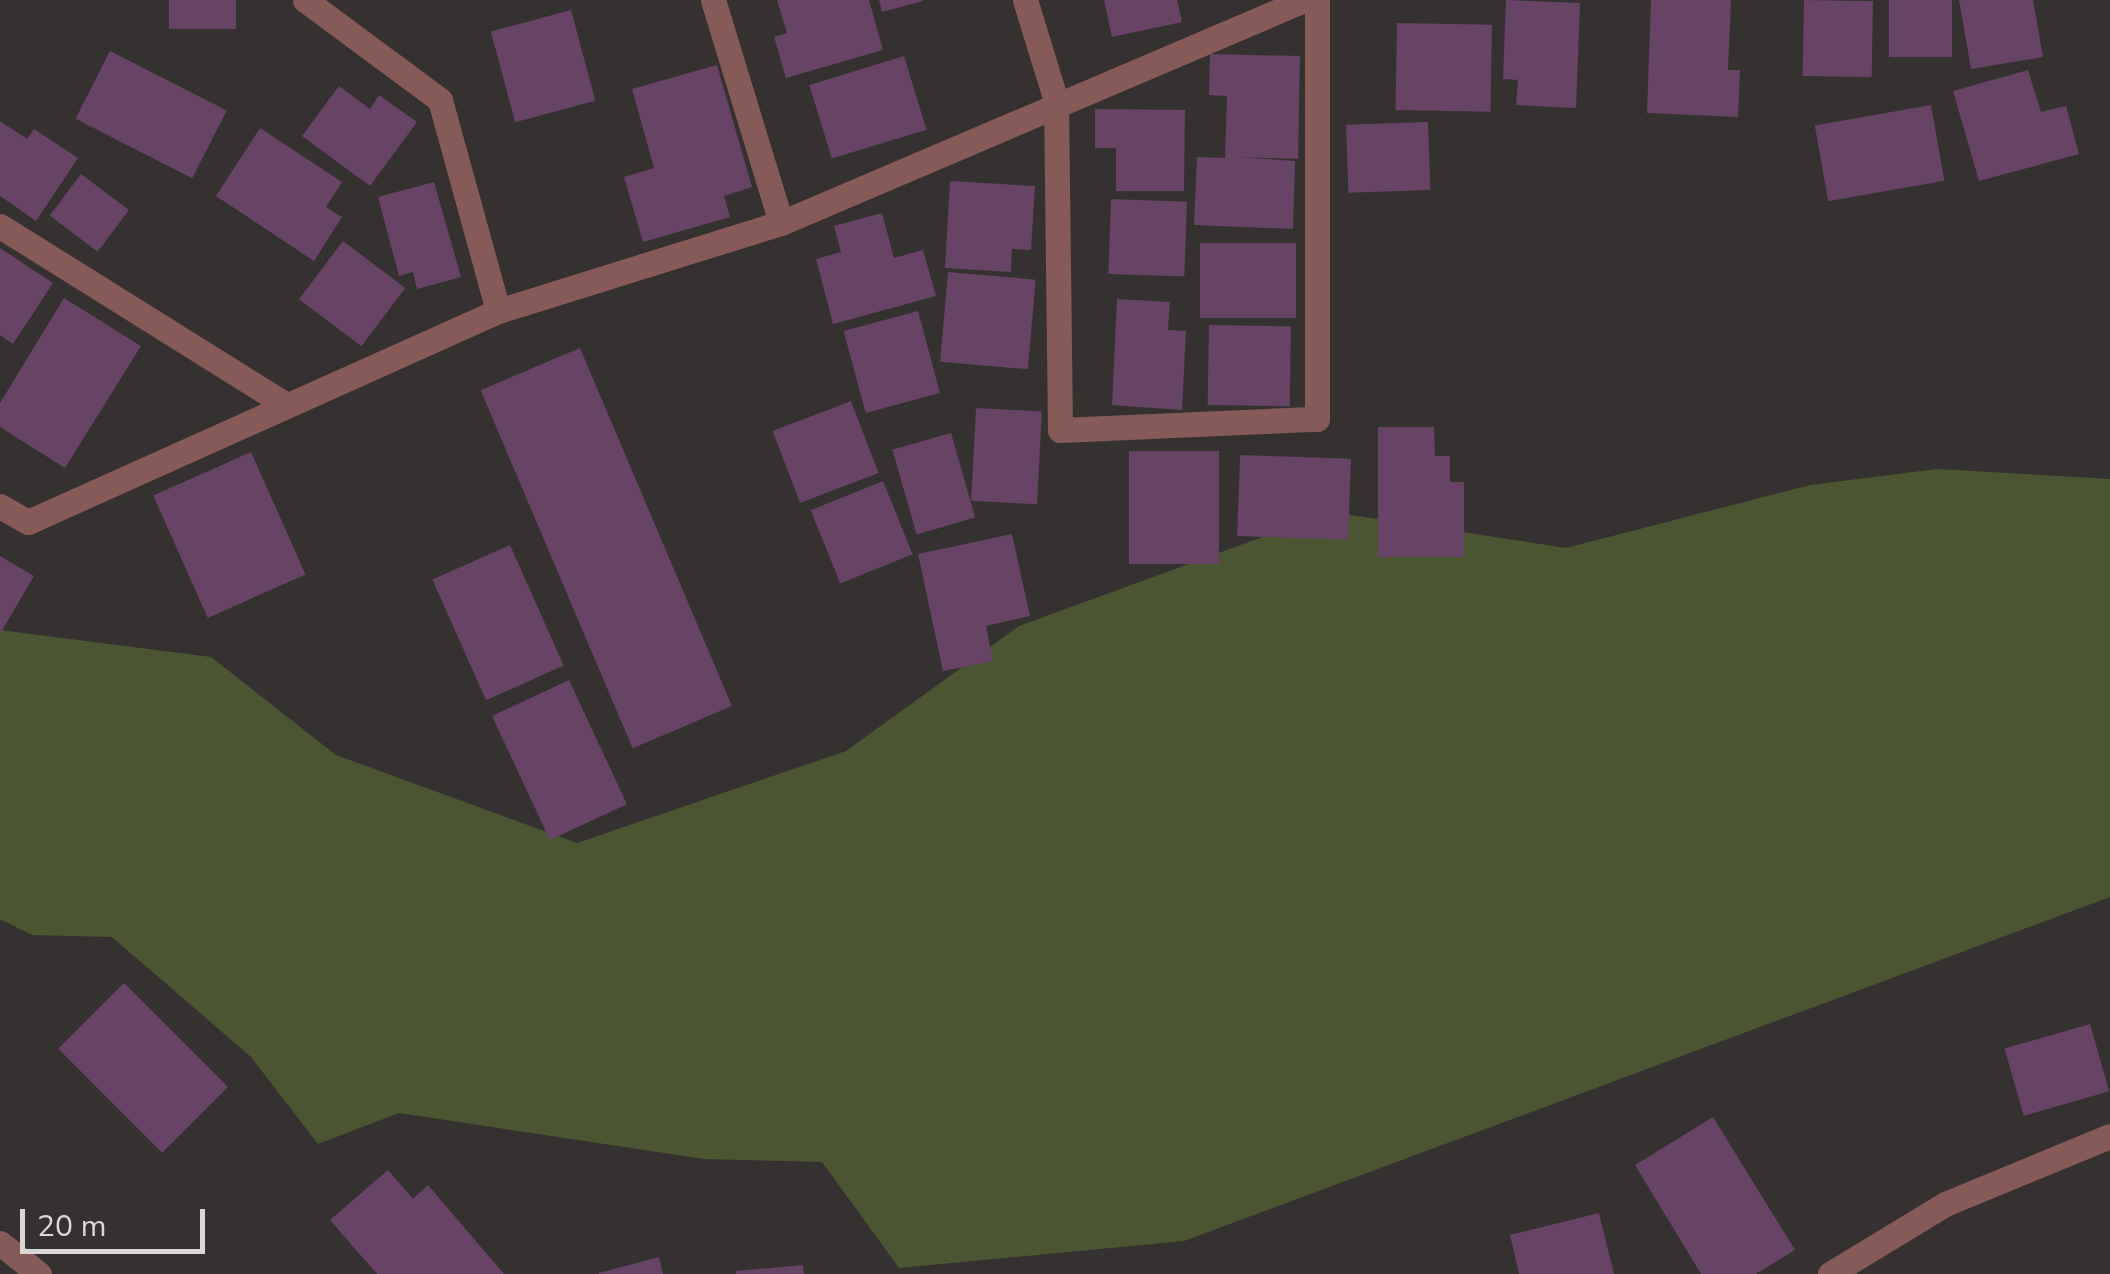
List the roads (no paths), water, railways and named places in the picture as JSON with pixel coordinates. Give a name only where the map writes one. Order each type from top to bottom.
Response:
[{"type":"street","points":[[305,0],[440,100],[498,311]]},
{"type":"street","points":[[712,0],[781,223]]},
{"type":"street","points":[[1025,0],[1056,101],[1060,430],[1317,419],[1317,0]]},
{"type":"street","points":[[0,506],[28,522],[498,311],[781,223],[1056,101],[1304,0]]},
{"type":"street","points":[[0,226],[287,405]]},
{"type":"street","points":[[1830,1274],[1945,1204],[2110,1136]]},
{"type":"street","points":[[0,1242],[39,1274]]}]
